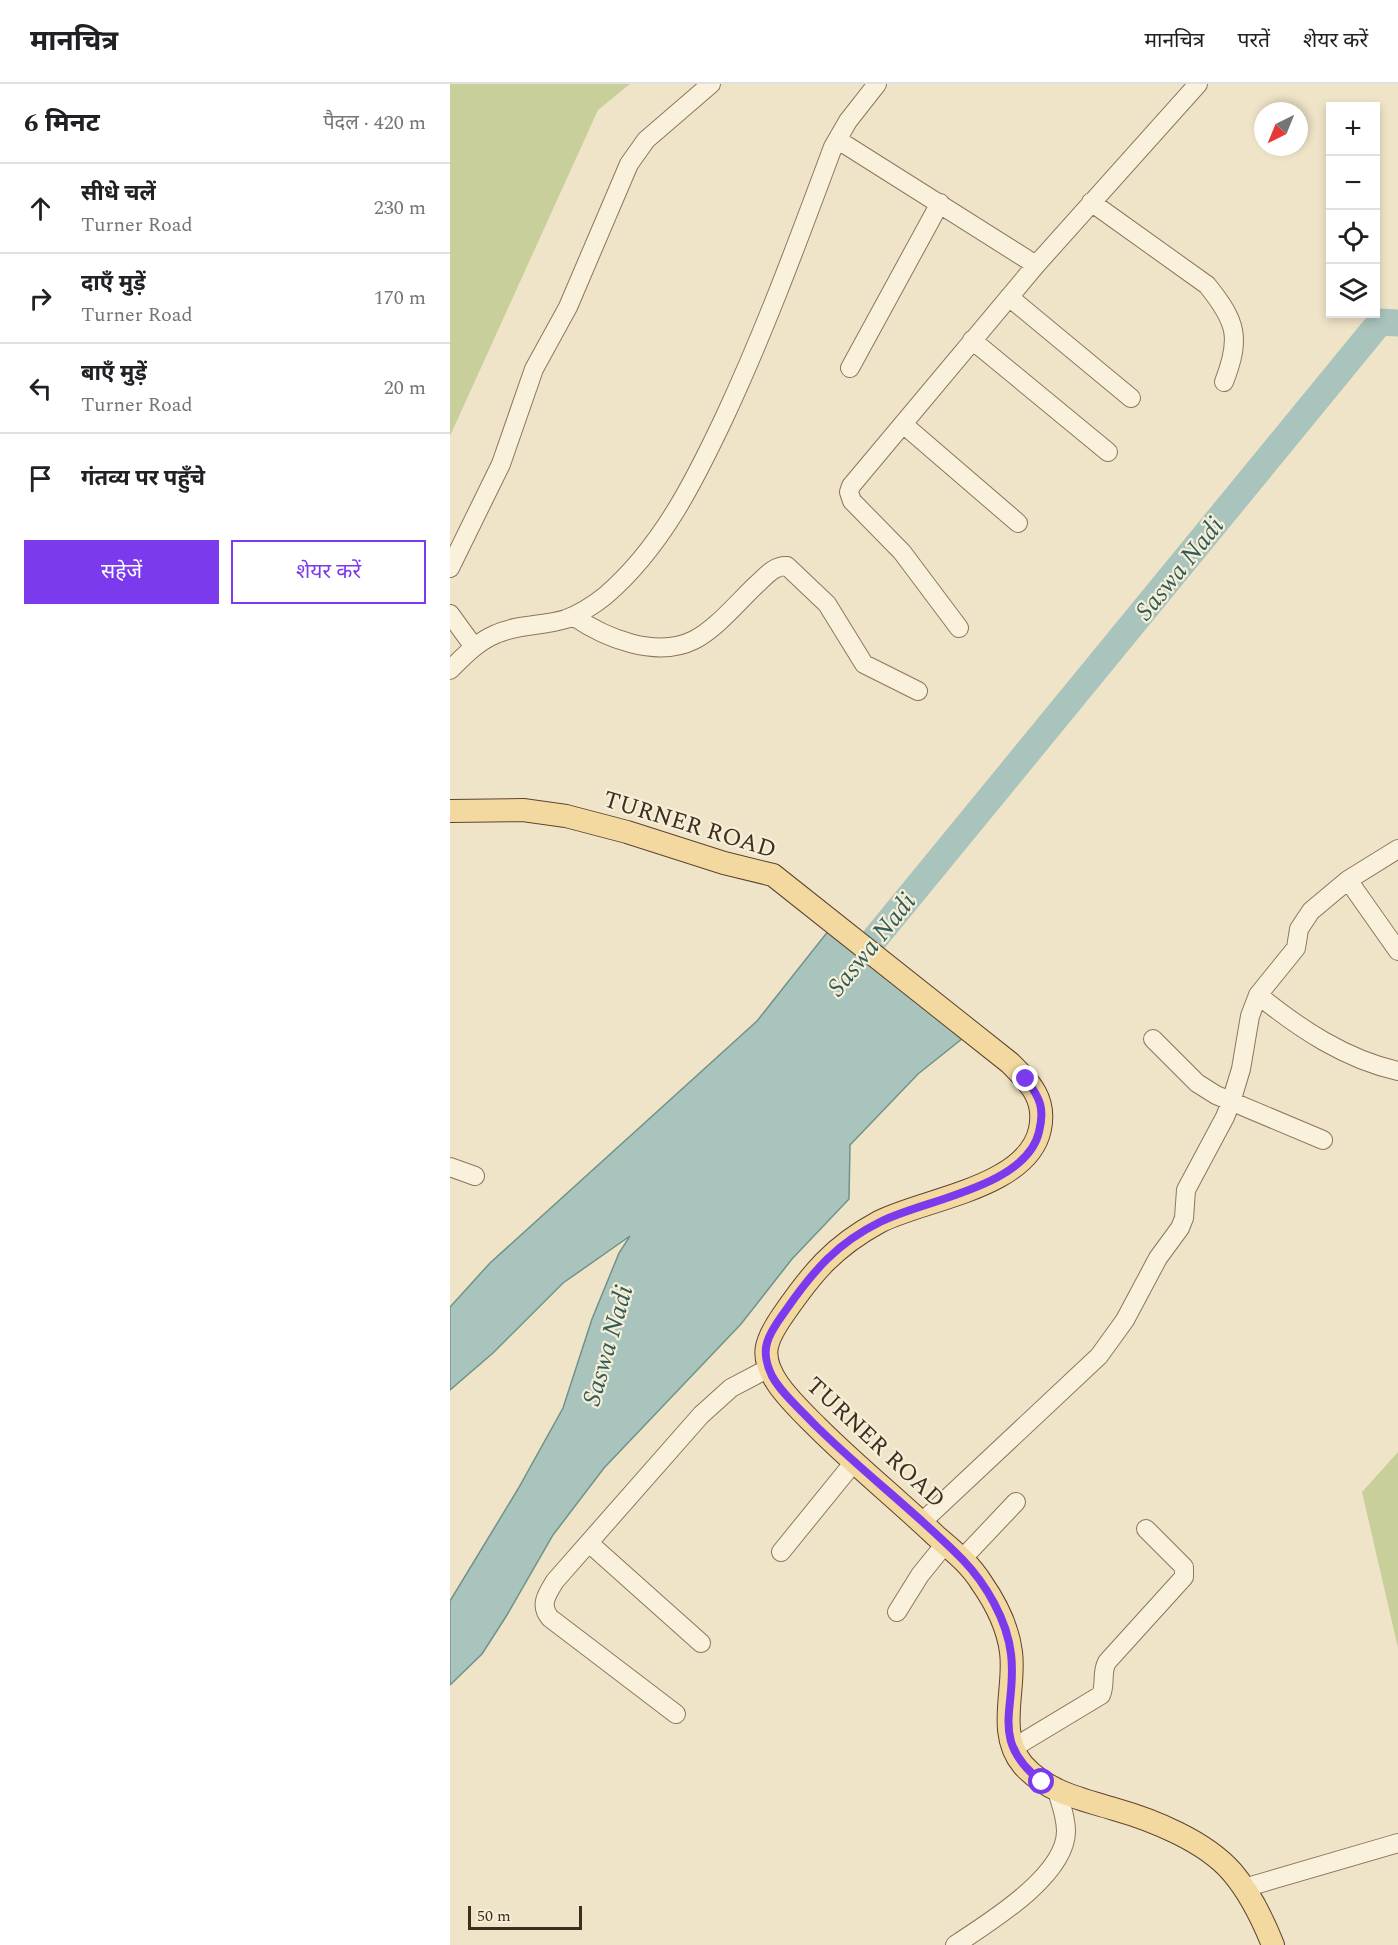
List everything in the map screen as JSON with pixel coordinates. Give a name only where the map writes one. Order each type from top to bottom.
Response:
[{"type":"main road","name":"TURNER ROAD","points":[[450,811],[523,810],[566,816],[627,832],[724,863],[773,875],[1010,1063],[1026,1079],[1040,1103],[1042,1112],[1033,1148],[1021,1161],[998,1177],[966,1191],[881,1221],[850,1239],[807,1279],[771,1332],[766,1350],[769,1368],[793,1403],[854,1462],[962,1559],[981,1582],[992,1600],[1010,1643],[1012,1677],[1008,1718],[1013,1748],[1022,1763],[1034,1775],[1057,1791],[1159,1824],[1215,1857],[1231,1870],[1244,1888],[1273,1945]]},
{"type":"street","points":[[450,568],[501,464],[534,369],[568,307],[629,164],[646,140],[711,84]]},
{"type":"street","points":[[450,670],[474,647],[496,633],[566,619],[602,599],[625,579],[652,547],[704,461],[756,350],[838,140],[848,121],[877,84]]},
{"type":"street","points":[[959,628],[902,552],[852,501],[850,486],[1090,202],[1197,84]]},
{"type":"street","points":[[838,140],[1036,265]]},
{"type":"street","points":[[1090,202],[1207,285],[1220,301],[1232,324],[1235,346],[1224,382]]},
{"type":"street","points":[[850,368],[940,203]]},
{"type":"street","points":[[1009,297],[1131,398]]},
{"type":"street","points":[[972,340],[1108,453]]},
{"type":"street","points":[[903,424],[1018,523]]},
{"type":"street","points":[[573,616],[605,635],[636,644],[661,647],[677,645],[694,640],[707,631],[769,573],[781,565],[787,566],[827,604],[864,664],[918,691]]},
{"type":"street","points":[[450,615],[474,647]]},
{"type":"street","points":[[922,1522],[1107,1346],[1125,1320],[1158,1258],[1180,1228],[1184,1218],[1186,1190],[1231,1102],[1241,1069],[1250,1016],[1258,994],[1296,948],[1299,929],[1303,921],[1332,892],[1398,849]]},
{"type":"street","points":[[1348,880],[1398,951]]},
{"type":"street","points":[[1258,994],[1314,1036],[1372,1063],[1398,1071]]},
{"type":"street","points":[[1153,1039],[1197,1083],[1216,1095],[1323,1140]]},
{"type":"street","points":[[450,1167],[476,1176]]},
{"type":"street","points":[[676,1714],[546,1613],[544,1601],[555,1581],[700,1415],[731,1388],[769,1368]]},
{"type":"street","points":[[781,1552],[854,1462]]},
{"type":"street","points":[[962,1559],[1016,1502]]},
{"type":"street","points":[[1013,1748],[1101,1695],[1103,1669],[1107,1662],[1184,1577],[1184,1567],[1146,1529]]},
{"type":"street","points":[[589,1543],[701,1644]]},
{"type":"street","points":[[897,1612],[920,1575],[945,1544]]},
{"type":"street","points":[[955,1945],[1033,1888],[1051,1868],[1062,1849],[1066,1833],[1064,1812],[1057,1791]]},
{"type":"street","points":[[1244,1888],[1398,1843]]},
{"type":"green space","points":[[450,84],[630,84],[598,110],[450,436]]},
{"type":"green space","points":[[1398,1452],[1398,1648],[1362,1492]]},
{"type":"water","points":[[829,930],[963,1038],[918,1074],[850,1145],[849,1199],[792,1259],[741,1324],[604,1468],[553,1535],[482,1654],[450,1685],[450,1601],[518,1489],[563,1408],[592,1319],[619,1253],[630,1236],[563,1283],[493,1353],[450,1390],[450,1307],[490,1263],[757,1021]]},
{"type":"waterway","name":"Saswa Nadi","points":[[850,969],[1380,322],[1398,323]]},
{"type":"route","points":[[1026,1079],[1036,1093],[1042,1112],[1038,1138],[1033,1148],[1021,1161],[982,1185],[881,1221],[850,1239],[807,1279],[771,1332],[766,1343],[766,1356],[772,1375],[793,1403],[840,1450],[955,1552],[981,1582],[992,1600],[1010,1643],[1012,1677],[1008,1718],[1014,1751],[1022,1763],[1042,1782]]}]
